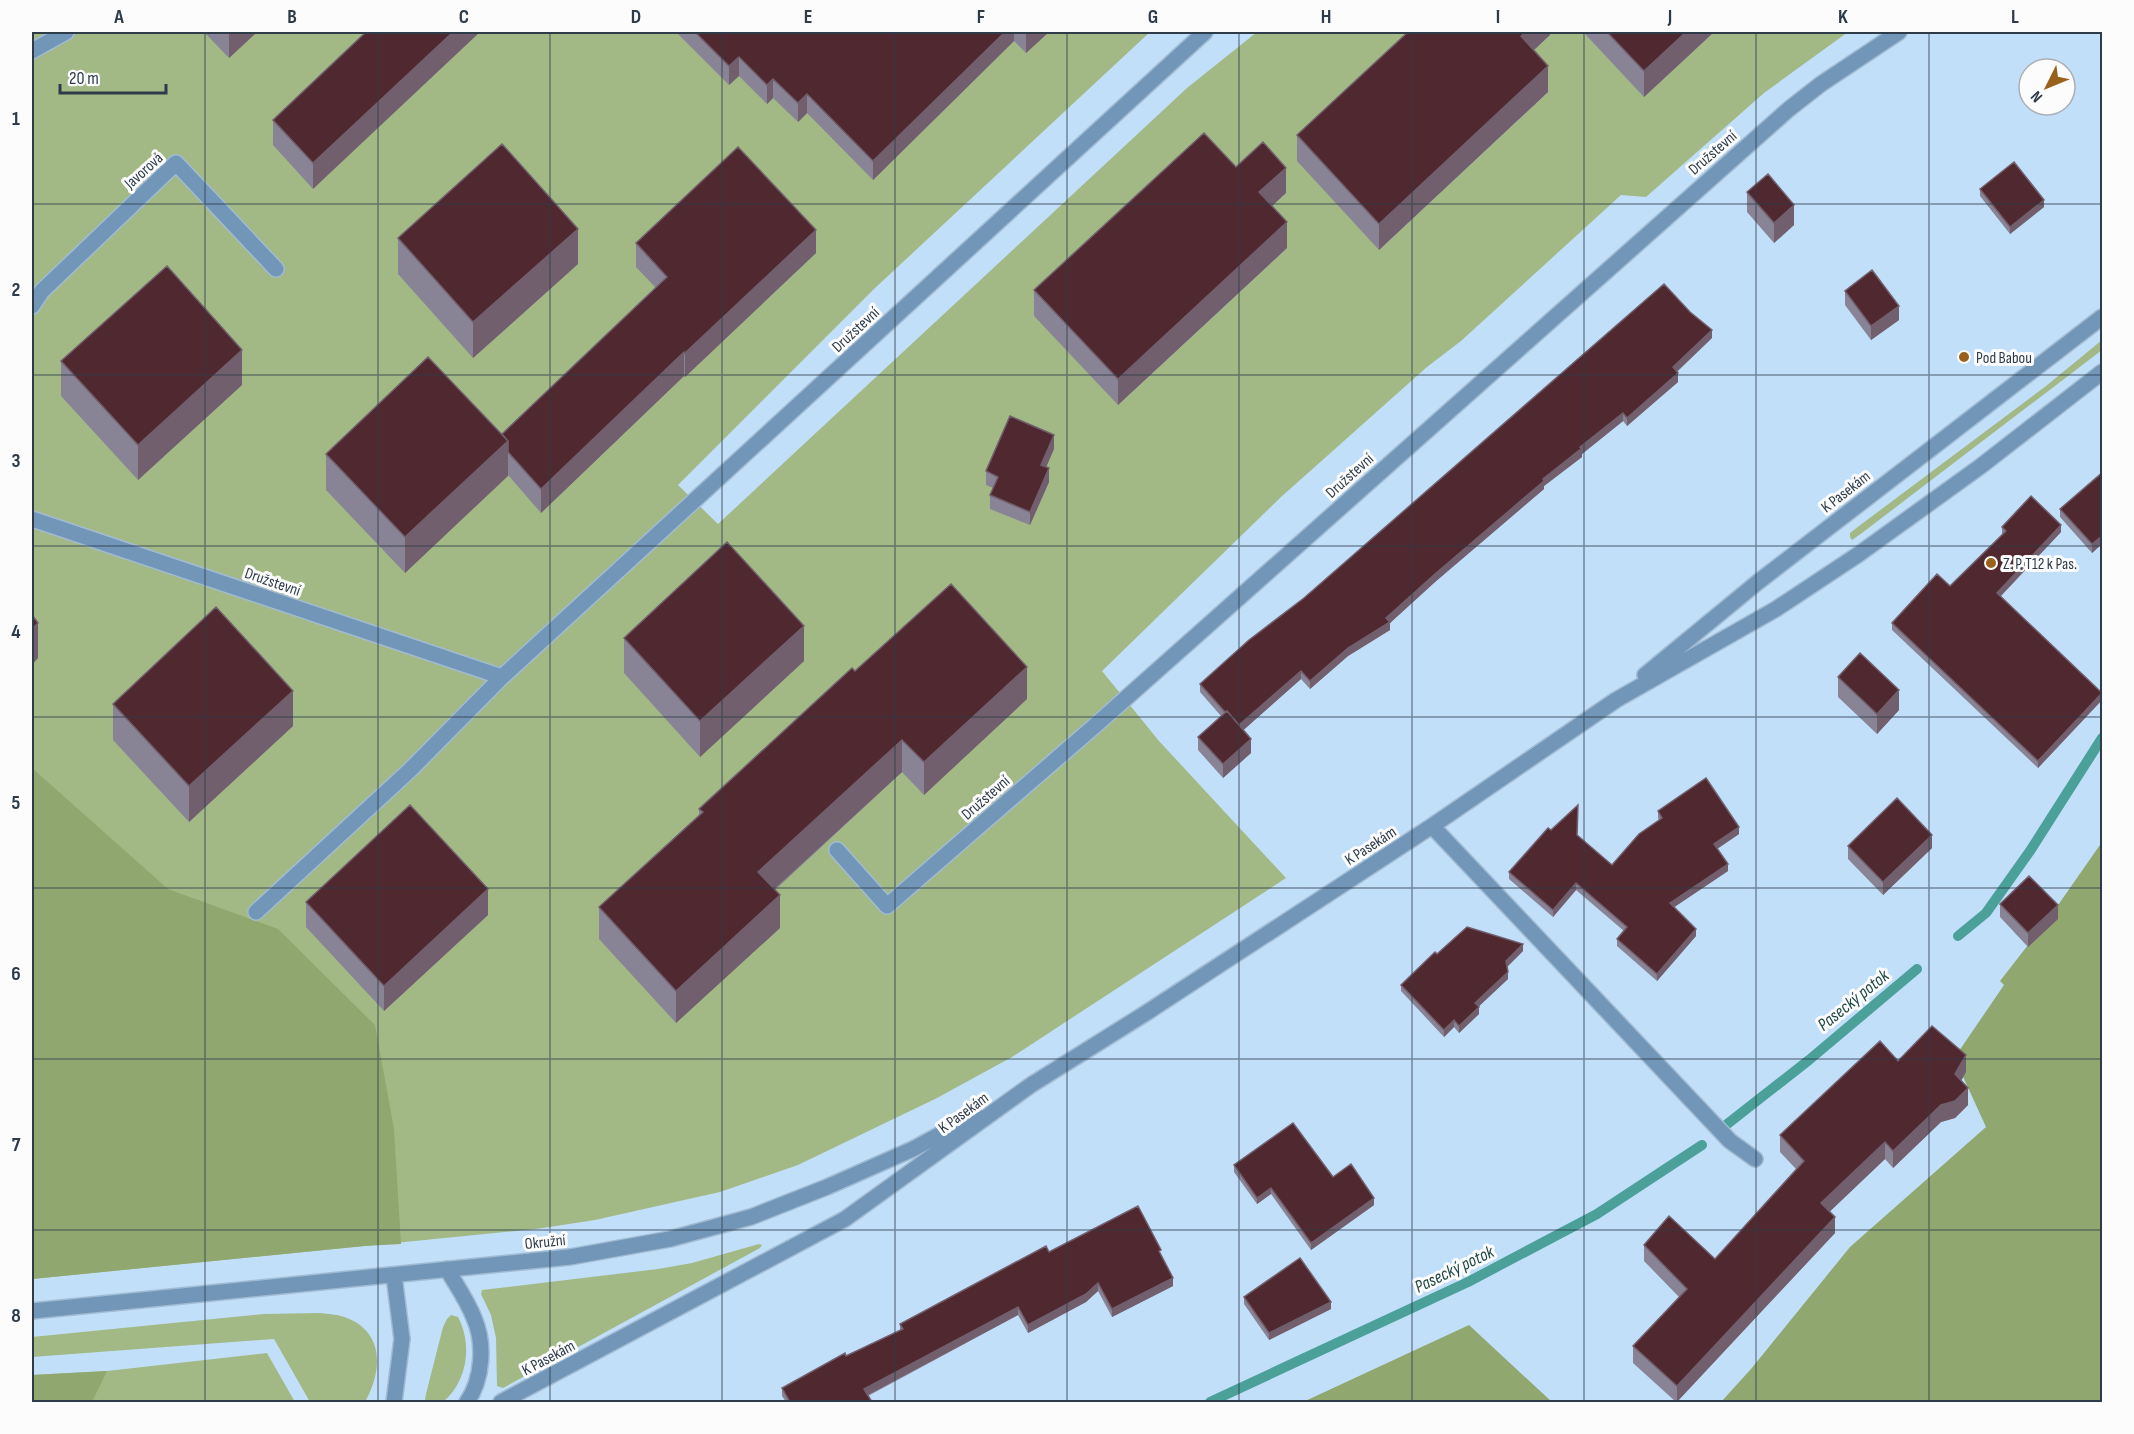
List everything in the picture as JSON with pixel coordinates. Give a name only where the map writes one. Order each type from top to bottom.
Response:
[{"type":"street","points":[[32,51],[66,32]]},
{"type":"street","name":"Družstevní","points":[[256,912],[410,770],[502,677],[1205,32]]},
{"type":"street","name":"Družstevní","points":[[837,850],[887,906],[1106,716],[1789,109],[1821,84],[1899,32]]},
{"type":"street","name":"Javorová","points":[[32,306],[42,291],[176,163],[276,268]]},
{"type":"street","name":"K Pasekám","points":[[1616,700],[1758,582],[2103,317]]},
{"type":"street","name":"K Pasekám","points":[[501,1402],[845,1219],[1031,1085],[1146,1013],[1432,826],[1616,700],[1776,609],[1831,572],[1981,466],[2103,372]]},
{"type":"street","name":"Družstevní","points":[[32,519],[502,677]]},
{"type":"street","points":[[1432,826],[1730,1141],[1755,1159]]},
{"type":"street","name":"Okružní","points":[[32,1311],[570,1257],[670,1239],[750,1217],[827,1187],[913,1149],[1031,1085]]},
{"type":"street","points":[[447,1269],[475,1319],[479,1336],[481,1356],[478,1378],[467,1402]]},
{"type":"street","points":[[394,1276],[402,1339],[394,1402]]},
{"type":"green space","points":[[32,32],[1150,32],[874,289],[678,485],[718,524],[1187,88],[1257,32],[1436,32],[1379,250],[1548,92],[1521,62],[1549,36],[1546,32],[1583,32],[1644,96],[1714,32],[1848,32],[1764,93],[1646,197],[1621,195],[1461,341],[1427,367],[1281,497],[1102,671],[1159,741],[1286,878],[1012,1057],[937,1098],[798,1165],[720,1192],[595,1220],[536,1229],[32,1279]],"holes":[[[1236,193],[1286,193],[1259,218],[1287,248],[1118,405]]]},
{"type":"green space","points":[[2102,340],[2102,350],[1852,540],[1850,533],[2046,386]]},
{"type":"green space","points":[[32,768],[168,889],[278,929],[375,1025],[394,1129],[401,1244],[32,1279]]},
{"type":"green space","points":[[2102,842],[2102,1402],[1721,1402],[1751,1369],[1850,1247],[1986,1127],[1959,1068],[1959,1051],[2004,985],[2000,981],[2049,918]]},
{"type":"green space","points":[[762,1245],[760,1248],[503,1388],[497,1386],[496,1338],[491,1315],[481,1294],[482,1290],[658,1269],[692,1263]]},
{"type":"green space","points":[[319,1313],[344,1317],[359,1325],[374,1343],[377,1366],[371,1390],[365,1402],[310,1402],[274,1339],[32,1357],[32,1337],[264,1314]]},
{"type":"green space","points":[[451,1315],[458,1317],[463,1328],[466,1351],[462,1374],[458,1384],[443,1402],[427,1402],[426,1394],[443,1327]]},
{"type":"green space","points":[[1469,1325],[1552,1402],[1303,1402]]},
{"type":"green space","points":[[267,1353],[295,1402],[32,1402],[32,1375],[107,1371]]},
{"type":"green space","points":[[107,1371],[92,1402],[32,1402],[32,1375]]},
{"type":"building","points":[[366,32],[453,32],[313,163],[273,120]]},
{"type":"building","points":[[695,32],[1005,32],[873,161],[807,94],[798,103],[773,79],[767,85],[739,57],[729,66]]},
{"type":"building","points":[[1408,32],[1526,32],[1521,36],[1548,66],[1379,224],[1297,135]]},
{"type":"building","points":[[1607,32],[1686,32],[1644,71]]},
{"type":"building","points":[[1204,133],[1236,167],[1263,142],[1286,168],[1259,192],[1287,222],[1118,379],[1034,290]]},
{"type":"building","points":[[502,144],[578,229],[473,322],[398,238]]},
{"type":"building","points":[[738,147],[816,230],[541,489],[508,452],[508,441],[502,434],[667,277],[636,243]]},
{"type":"building","points":[[2014,162],[2044,200],[2010,227],[1980,189]]},
{"type":"building","points":[[1768,174],[1794,205],[1774,223],[1747,192]]},
{"type":"building","points":[[167,266],[242,350],[138,445],[61,361]]},
{"type":"building","points":[[1872,270],[1899,306],[1871,326],[1845,291]]},
{"type":"building","points":[[1664,284],[1690,312],[1712,330],[1673,367],[1678,373],[1627,418],[1623,413],[1580,447],[1582,448],[1543,479],[1544,481],[1386,618],[1390,622],[1348,648],[1310,681],[1301,671],[1239,725],[1227,711],[1225,712],[1200,684],[1249,640],[1304,598]]},
{"type":"building","points":[[428,357],[508,441],[405,537],[326,454]]},
{"type":"building","points":[[1010,416],[1054,435],[1041,465],[1049,468],[1030,512],[990,495],[998,477],[986,471]]},
{"type":"building","points":[[2103,472],[2103,535],[2092,544],[2060,509]]},
{"type":"building","points":[[2031,496],[2061,525],[1997,593],[2102,693],[2038,761],[1892,623],[1937,574],[1950,586],[2006,531],[2002,527]]},
{"type":"building","points":[[727,542],[804,626],[700,721],[624,638]]},
{"type":"building","points":[[951,584],[1027,667],[924,762],[902,740],[758,872],[780,895],[676,991],[599,907],[703,812],[699,809],[852,668],[855,671]]},
{"type":"building","points":[[216,607],[293,691],[189,786],[113,704]]},
{"type":"building","points":[[32,615],[38,623],[32,629]]},
{"type":"building","points":[[1860,653],[1899,690],[1877,714],[1838,677]]},
{"type":"building","points":[[1227,711],[1251,739],[1223,764],[1198,737]]},
{"type":"building","points":[[1706,778],[1739,827],[1714,844],[1728,864],[1670,903],[1696,929],[1657,974],[1617,939],[1627,927],[1576,883],[1553,910],[1509,872],[1548,828],[1551,830],[1578,805],[1577,835],[1612,865],[1639,834],[1662,818],[1658,811]]},
{"type":"building","points":[[1897,798],[1932,835],[1883,882],[1848,846]]},
{"type":"building","points":[[410,805],[488,889],[384,986],[306,902]]},
{"type":"building","points":[[2029,876],[2058,905],[2028,933],[2000,904]]},
{"type":"building","points":[[1467,927],[1523,944],[1506,961],[1508,972],[1475,1003],[1479,1007],[1459,1026],[1454,1020],[1444,1030],[1401,985],[1435,952],[1437,954]]},
{"type":"building","points":[[1932,1026],[1966,1055],[1955,1074],[1968,1088],[1955,1101],[1941,1105],[1893,1151],[1885,1142],[1821,1203],[1835,1217],[1677,1386],[1633,1346],[1687,1289],[1644,1245],[1669,1216],[1715,1259],[1804,1161],[1780,1135],[1880,1041],[1898,1061]]},
{"type":"building","points":[[1293,1123],[1333,1177],[1351,1164],[1374,1198],[1311,1243],[1271,1188],[1257,1198],[1234,1165]]},
{"type":"building","points":[[1138,1206],[1173,1278],[1112,1309],[1098,1283],[1086,1294],[1028,1325],[1018,1307],[864,1389],[872,1402],[790,1402],[782,1388],[845,1353],[846,1356],[903,1329],[900,1324],[1046,1246],[1049,1252]]},
{"type":"building","points":[[1300,1258],[1331,1302],[1269,1333],[1244,1297]]},
{"type":"waterway","name":"Pasecký potok","points":[[1958,936],[1986,913],[2030,851],[2102,738]]},
{"type":"waterway","name":"Pasecký potok","points":[[1726,1125],[1809,1060],[1917,969]]},
{"type":"waterway","name":"Pasecký potok","points":[[1210,1402],[1468,1282],[1597,1214],[1702,1145]]},
{"type":"place","name":"Pod Babou","points":[[1964,357]]},
{"type":"place","name":"Z. P. T12 k Pas.","points":[[1991,563]]}]
